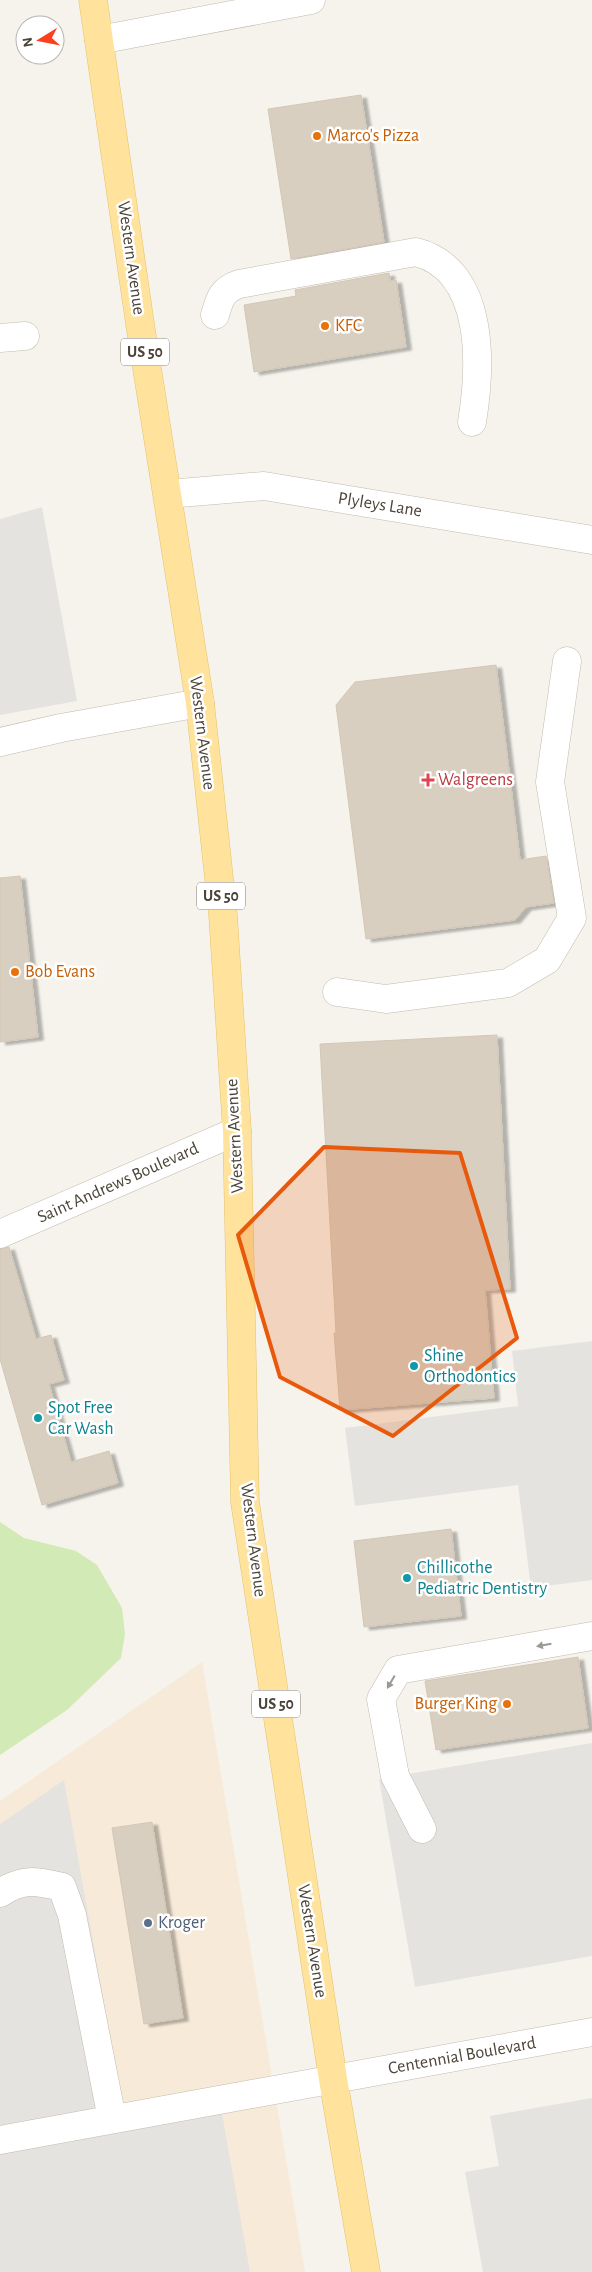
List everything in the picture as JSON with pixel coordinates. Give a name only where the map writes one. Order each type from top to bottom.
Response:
[{"type":"main road","name":"Western Avenue","points":[[93,0],[140,324],[200,703],[223,915],[236,1131],[245,1502],[333,2079],[366,2272]]},
{"type":"street","points":[[100,40],[311,0]]},
{"type":"street","points":[[215,315],[219,300],[228,288],[239,284],[416,252],[427,255],[455,276],[467,300],[477,347],[478,385],[472,422]]},
{"type":"street","name":"Plyleys Lane","points":[[168,494],[264,486],[592,540]]},
{"type":"street","points":[[336,992],[386,999],[508,983],[547,960],[572,918],[550,782],[567,661]]},
{"type":"street","points":[[0,742],[60,728],[200,703]]},
{"type":"street","name":"Saint Andrews Boulevard","points":[[0,1234],[236,1131]]},
{"type":"street","points":[[422,1829],[395,1776],[381,1699],[398,1670],[592,1636]]},
{"type":"street","points":[[0,1893],[12,1886],[34,1881],[62,1888],[72,1915],[112,2119]]},
{"type":"street","name":"Centennial Boulevard","points":[[0,2140],[592,2032]]},
{"type":"highlighted area","points":[[324,1147],[460,1153],[517,1338],[393,1436],[280,1377],[238,1235]]},
{"type":"shaded area","points":[[42,507],[77,701],[0,715],[0,519]]},
{"type":"shaded area","points":[[592,1341],[592,1580],[531,1588],[518,1485],[355,1506],[345,1428],[518,1406],[512,1351]]},
{"type":"shaded area","points":[[202,1662],[305,2272],[0,2272],[0,1801]]},
{"type":"shaded area","points":[[592,1743],[592,1956],[415,1987],[379,1779]]},
{"type":"shaded area","points":[[64,1780],[125,2119],[220,2102],[250,2272],[0,2272],[0,1824]]},
{"type":"shaded area","points":[[592,2098],[592,2272],[483,2272],[465,2172],[499,2166],[490,2116]]},
{"type":"green space","points":[[0,1522],[24,1538],[76,1551],[97,1565],[122,1608],[125,1634],[121,1658],[67,1710],[0,1755]]},
{"type":"building","points":[[361,95],[384,242],[291,259],[268,109]]},
{"type":"building","name":"KFC","points":[[389,273],[390,281],[396,280],[406,347],[254,372],[244,305],[296,296],[295,290]]},
{"type":"building","name":"Walgreens","points":[[496,665],[520,860],[546,856],[554,903],[526,907],[515,920],[366,939],[336,705],[355,682]]},
{"type":"building","name":"Bob Evans","points":[[20,876],[38,1037],[0,1042],[0,878]]},
{"type":"building","points":[[497,1035],[510,1289],[485,1290],[494,1398],[340,1410],[334,1333],[336,1333],[320,1044]]},
{"type":"building","name":"Spot Free Car Wash","points":[[9,1247],[36,1339],[51,1335],[64,1380],[49,1384],[71,1462],[109,1451],[118,1483],[42,1505],[0,1359],[0,1249]]},
{"type":"building","name":"Chillicothe Pediatric Dentistry","points":[[451,1529],[461,1616],[364,1627],[354,1541]]},
{"type":"building","name":"Burger King","points":[[578,1657],[588,1728],[436,1750],[425,1681]]},
{"type":"building","name":"Kroger","points":[[152,1822],[183,2018],[144,2024],[112,1828]]},
{"type":"place","name":"Marco's Pizza","points":[[317,136]]},
{"type":"place","name":"KFC","points":[[325,326]]},
{"type":"place","name":"Walgreens","points":[[428,780]]},
{"type":"place","name":"Bob Evans","points":[[15,972]]},
{"type":"place","name":"Shine Orthodontics","points":[[414,1366]]},
{"type":"place","name":"Spot Free Car Wash","points":[[38,1418]]},
{"type":"place","name":"Chillicothe Pediatric Dentistry","points":[[407,1578]]},
{"type":"place","name":"Burger King","points":[[507,1704]]},
{"type":"place","name":"Kroger","points":[[148,1923]]}]
